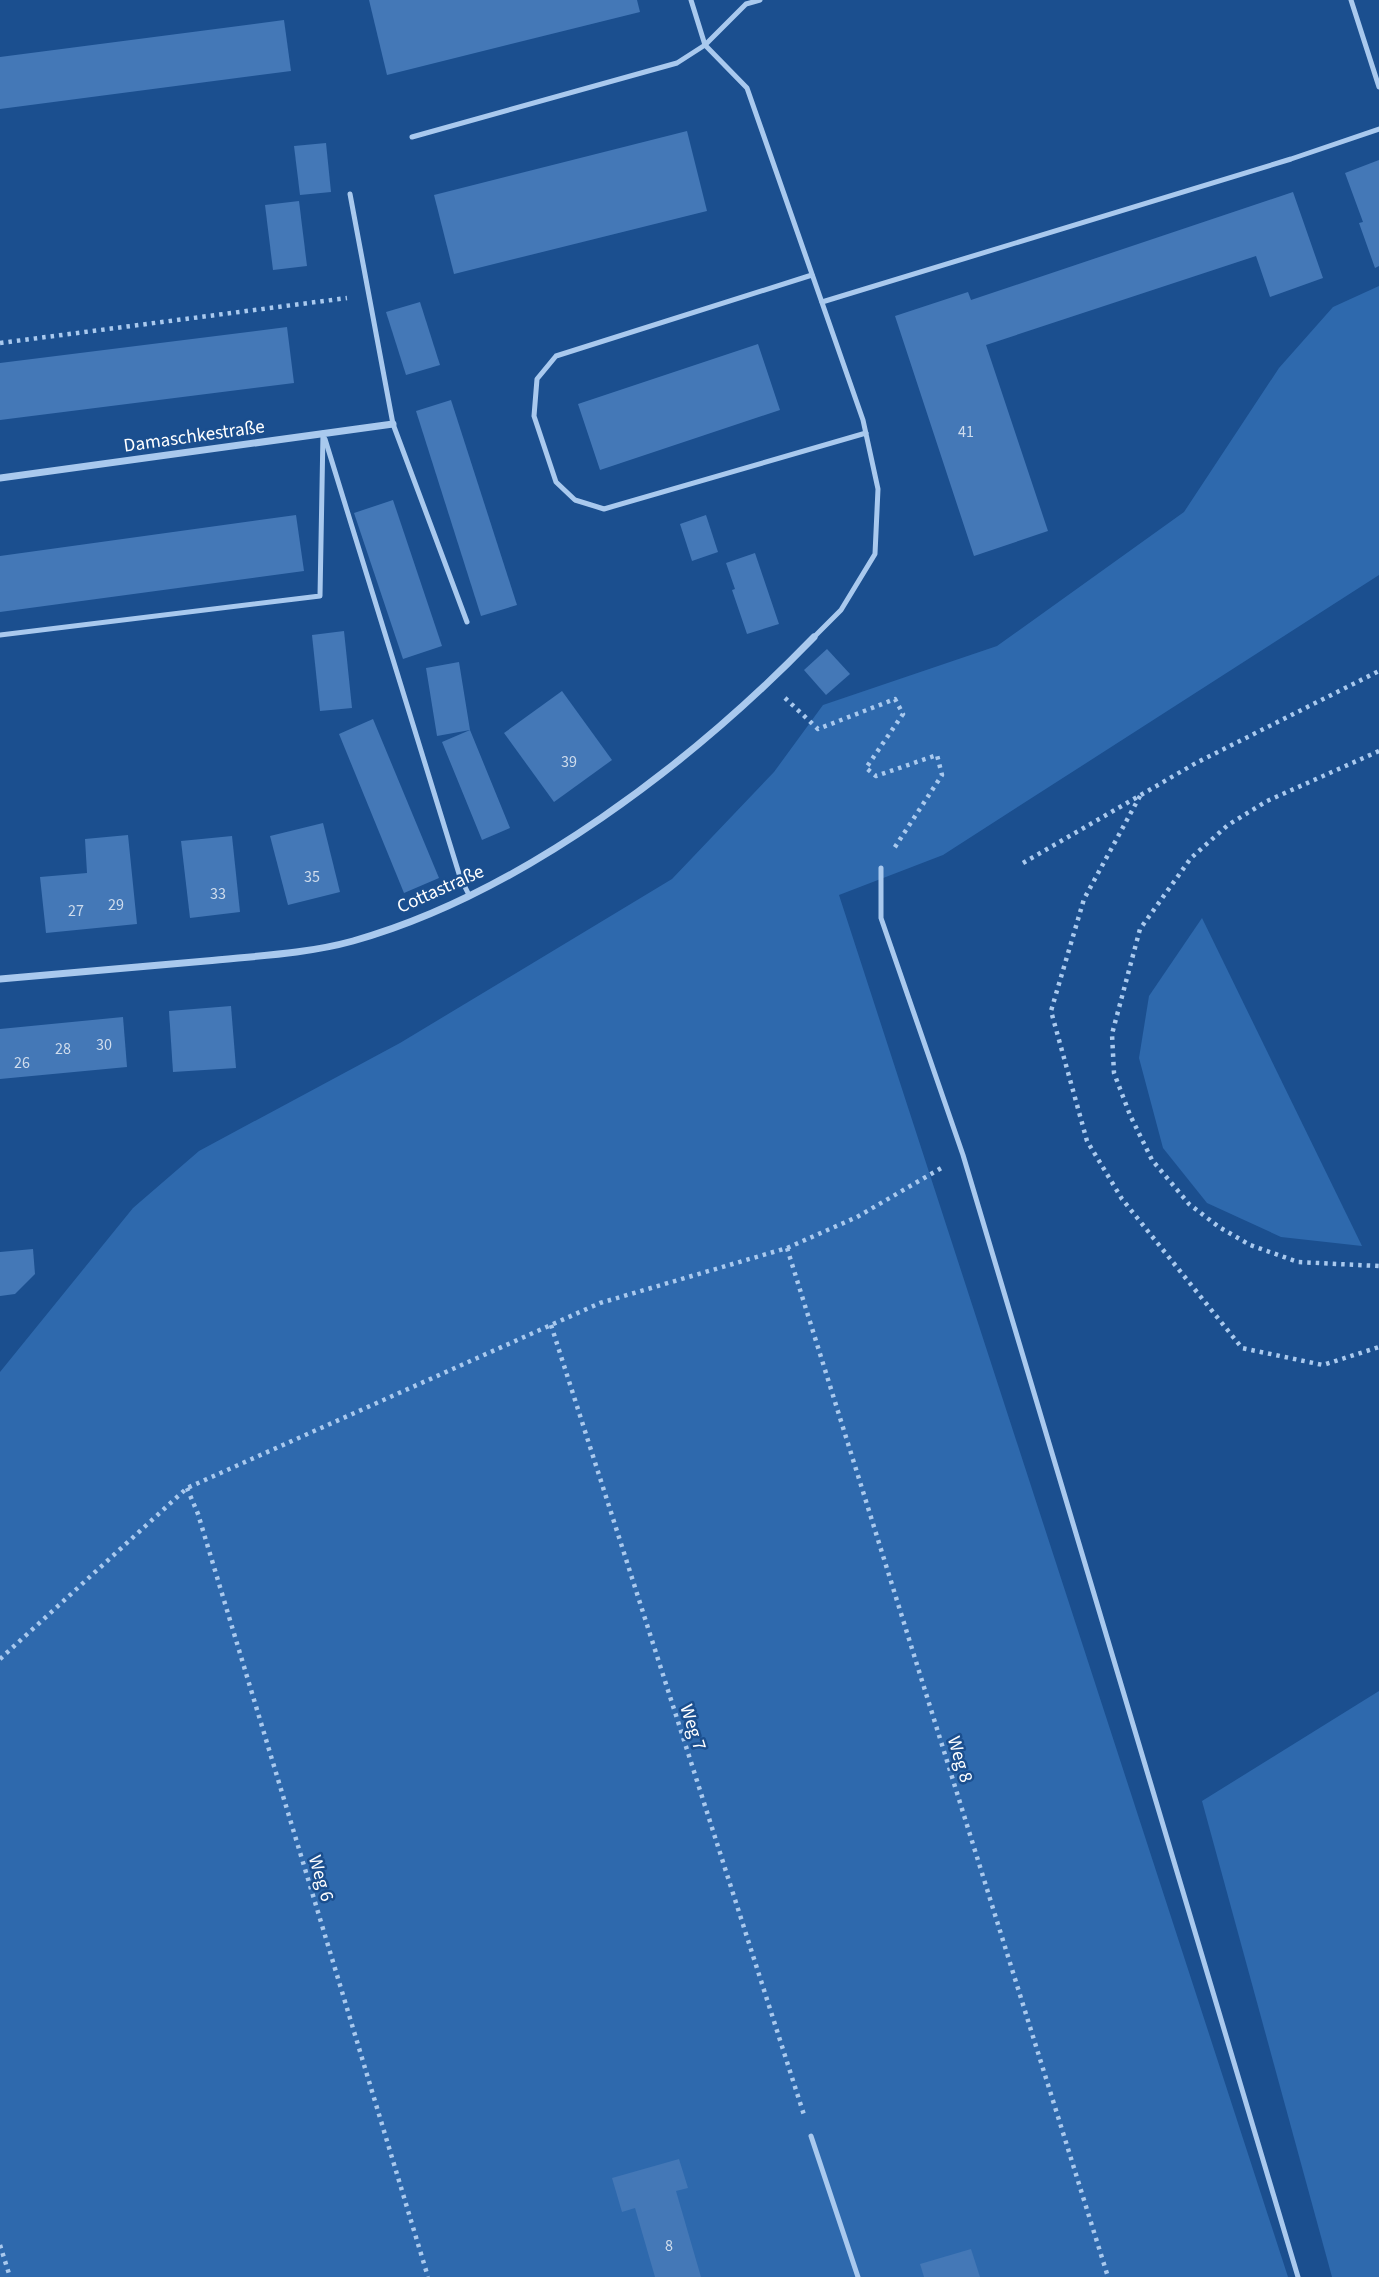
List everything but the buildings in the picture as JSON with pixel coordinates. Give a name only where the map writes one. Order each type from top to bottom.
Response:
[{"type":"street","name":"Damaschkestraße","points":[[0,478],[393,424]]},
{"type":"street","name":"Cottastraße","points":[[0,979],[287,953],[353,941],[433,912],[554,849],[665,772],[768,684],[814,637]]},
{"type":"lane","points":[[691,0],[705,45],[747,88],[866,433],[878,489],[875,554],[841,610],[814,637]]},
{"type":"lane","points":[[412,136],[677,63],[705,45],[746,5],[760,0]]},
{"type":"lane","points":[[1352,0],[1379,87]]},
{"type":"lane","points":[[821,302],[1291,159],[1379,129]]},
{"type":"lane","points":[[350,194],[393,424],[467,622]]},
{"type":"lane","points":[[812,275],[556,356],[537,379],[534,416],[556,482],[575,500],[604,509],[866,433]]},
{"type":"lane","points":[[0,635],[320,596],[323,433]]},
{"type":"lane","points":[[323,433],[460,877],[469,895]]},
{"type":"lane","points":[[881,868],[881,918],[963,1155],[1298,2277]]},
{"type":"lane","points":[[811,2136],[858,2277]]},
{"type":"path","points":[[0,343],[286,307],[369,293]]},
{"type":"path","points":[[1023,863],[1208,757],[1379,671]]},
{"type":"path","points":[[768,684],[818,729],[895,699],[903,714],[866,768],[876,776],[937,755],[942,775],[881,868]]},
{"type":"path","points":[[1379,751],[1267,801],[1228,825],[1191,858],[1140,929],[1112,1034],[1114,1073],[1130,1115],[1152,1160],[1189,1204],[1219,1227],[1250,1245],[1298,1262],[1379,1266]]},
{"type":"path","points":[[1140,796],[1084,899],[1051,1011],[1087,1141],[1122,1199],[1242,1348],[1323,1365],[1379,1347]]},
{"type":"path","points":[[0,1659],[187,1488],[600,1303],[787,1248],[857,1217],[963,1155]]},
{"type":"path","name":"Weg 8","points":[[787,1248],[1108,2277]]},
{"type":"path","name":"Weg 7","points":[[551,1325],[811,2136]]},
{"type":"path","name":"Weg 6","points":[[187,1488],[198,1514],[428,2277]]},
{"type":"path","points":[[0,2245],[10,2277]]},
{"type":"shaded area","points":[[1379,286],[1379,575],[943,855],[839,895],[1288,2277],[0,2277],[0,1372],[133,1208],[199,1151],[400,1043],[672,879],[774,772],[823,705],[997,646],[1184,512],[1279,368],[1333,307]]},
{"type":"shaded area","points":[[1202,918],[1362,1246],[1281,1237],[1207,1203],[1163,1148],[1139,1058],[1149,996]]},
{"type":"shaded area","points":[[1379,1691],[1379,2277],[1332,2277],[1202,1801]]}]
